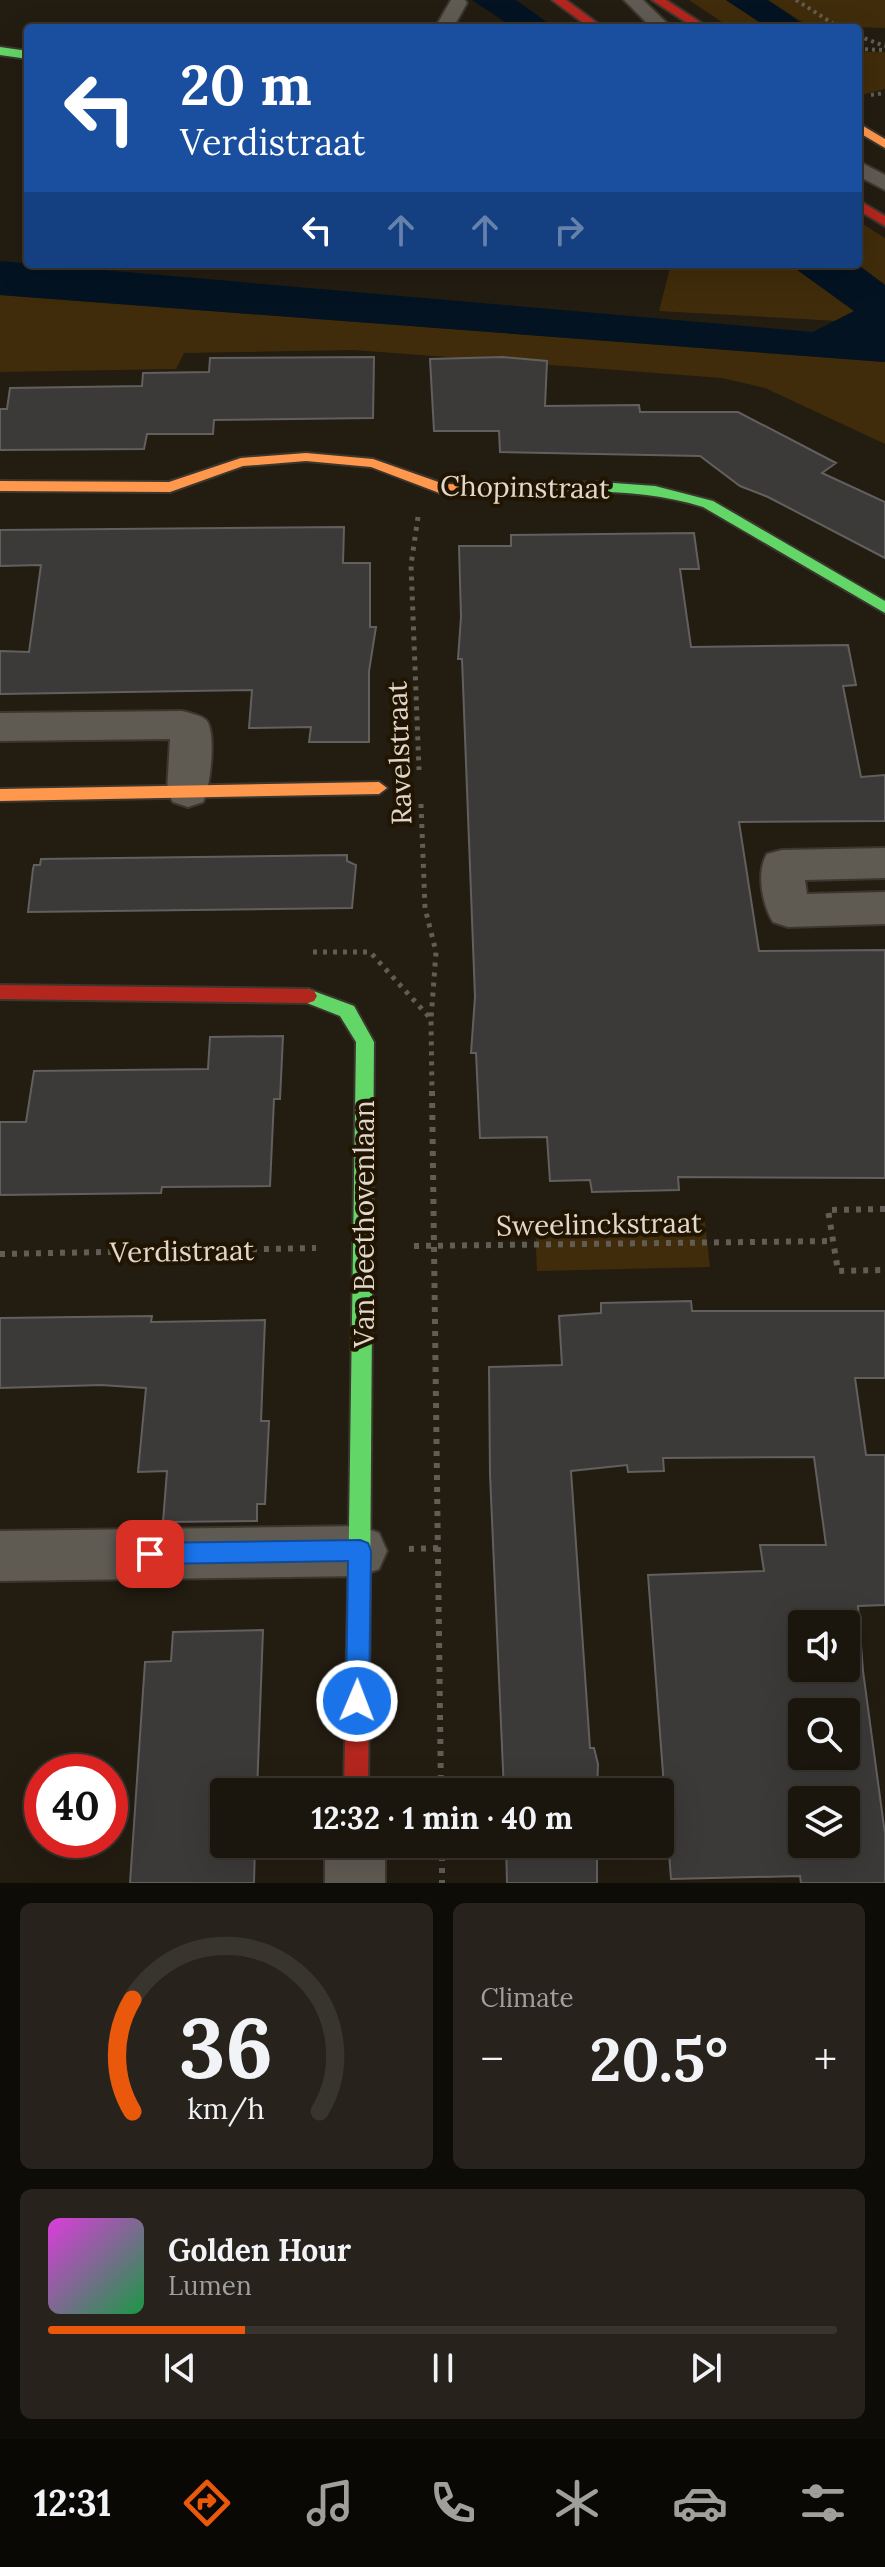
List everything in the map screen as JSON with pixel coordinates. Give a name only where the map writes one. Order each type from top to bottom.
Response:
[{"type":"main road","points":[[558,0],[592,24]]},
{"type":"main road","points":[[658,0],[697,24]]},
{"type":"main road","points":[[0,51],[24,54]]},
{"type":"main road","points":[[862,130],[885,144]]},
{"type":"main road","points":[[862,207],[885,222]]},
{"type":"main road","name":"Chopinstraat","points":[[0,486],[170,487],[185,485],[250,460],[351,459],[379,464],[423,484],[454,491],[645,487],[680,493],[708,504],[885,608]]},
{"type":"main road","points":[[0,795],[379,788]]},
{"type":"main road","name":"Van Beethovenlaan","points":[[0,992],[313,996],[347,1011],[365,1042],[365,1247],[356,1778]]},
{"type":"street","points":[[0,727],[182,725],[191,729],[188,792]]},
{"type":"street","points":[[885,863],[782,865],[788,911],[885,908]]},
{"type":"street","points":[[0,1556],[360,1551]]},
{"type":"street","points":[[355,1858],[355,1883]]},
{"type":"lane","points":[[633,0],[659,24]]},
{"type":"lane","points":[[446,24],[458,3]]},
{"type":"lane","points":[[862,172],[881,182]]},
{"type":"path","points":[[796,0],[834,24]]},
{"type":"path","points":[[862,38],[885,48]]},
{"type":"path","points":[[862,49],[885,48]]},
{"type":"path","name":"Ravelstraat","points":[[419,771],[411,565],[423,484]]},
{"type":"path","name":"Ravelstraat","points":[[421,802],[425,908],[436,952],[431,1019]]},
{"type":"path","points":[[885,1209],[828,1210],[838,1271],[885,1270]]},
{"type":"path","name":"Sweelinckstraat","points":[[365,1247],[833,1241]]},
{"type":"path","name":"Verdistraat","points":[[0,1254],[365,1247]]},
{"type":"path","points":[[442,1858],[442,1883]]},
{"type":"shaded area","points":[[689,0],[726,0],[762,24],[725,24]]},
{"type":"shaded area","points":[[768,0],[885,0],[885,28],[862,27],[862,24],[805,24]]},
{"type":"shaded area","points":[[862,52],[885,52],[885,89],[862,95]]},
{"type":"shaded area","points":[[862,224],[885,238],[885,285],[862,268]]},
{"type":"shaded area","points":[[670,268],[795,268],[855,311],[838,321],[659,311]]},
{"type":"shaded area","points":[[0,295],[885,362],[885,444],[765,388],[722,378],[354,350],[184,353],[176,369],[0,372]]},
{"type":"shaded area","points":[[705,1222],[710,1267],[537,1271],[535,1223]]},
{"type":"water","points":[[472,0],[516,0],[549,24],[508,24]]},
{"type":"water","points":[[726,0],[768,0],[802,24],[762,24]]},
{"type":"water","points":[[0,261],[24,263],[24,268],[80,268],[813,332],[854,311],[795,268],[862,268],[885,285],[885,362],[0,295]]},
{"type":"building","points":[[374,357],[373,418],[214,420],[213,434],[147,434],[144,449],[0,450],[0,409],[7,409],[10,388],[142,386],[143,373],[209,372],[210,358]]},
{"type":"building","points":[[503,357],[547,361],[545,406],[639,405],[640,412],[738,412],[836,463],[822,473],[885,502],[885,558],[768,497],[740,486],[700,456],[500,452],[499,431],[434,431],[430,359]]},
{"type":"building","points":[[344,527],[343,563],[370,563],[370,627],[376,627],[369,671],[369,742],[309,742],[311,727],[249,728],[252,690],[0,694],[0,651],[29,652],[41,565],[0,566],[0,530]]},
{"type":"building","points":[[694,533],[699,569],[680,569],[691,647],[848,645],[856,685],[843,686],[861,777],[885,775],[885,821],[739,822],[759,951],[885,950],[885,1178],[678,1177],[679,1190],[592,1192],[590,1180],[550,1181],[547,1137],[480,1138],[476,1053],[471,1053],[475,997],[462,659],[458,659],[461,617],[459,546],[511,546],[511,535]]},
{"type":"building","points":[[347,855],[347,861],[356,865],[352,908],[28,912],[33,869],[34,865],[40,865],[41,859]]},
{"type":"building","points":[[283,1036],[280,1099],[274,1099],[270,1186],[162,1187],[161,1193],[0,1195],[0,1122],[26,1122],[34,1071],[208,1069],[210,1037]]},
{"type":"building","points":[[691,1301],[692,1311],[885,1311],[885,1378],[855,1378],[866,1455],[885,1455],[885,1605],[858,1606],[858,1610],[788,1610],[788,1682],[860,1682],[860,1632],[885,1834],[885,1883],[801,1883],[800,1876],[671,1879],[674,1778],[663,1778],[648,1575],[764,1571],[760,1545],[826,1545],[814,1457],[663,1458],[664,1471],[628,1472],[627,1465],[571,1471],[590,1748],[594,1748],[598,1764],[598,1778],[503,1778],[490,1474],[489,1367],[562,1365],[559,1316],[601,1313],[601,1303]]},
{"type":"building","points":[[152,1316],[151,1322],[265,1320],[261,1421],[269,1421],[265,1504],[257,1504],[257,1521],[163,1522],[167,1471],[138,1472],[146,1388],[101,1385],[0,1388],[0,1318]]},
{"type":"building","points":[[263,1630],[258,1778],[210,1778],[210,1858],[255,1858],[254,1883],[130,1883],[145,1662],[171,1661],[173,1632]]},
{"type":"building","points":[[506,1858],[597,1858],[597,1883],[507,1883]]},
{"type":"traffic: fast","points":[[0,51],[24,54]]},
{"type":"traffic: fast","points":[[489,490],[600,486],[655,490],[682,496],[708,504],[885,608]]},
{"type":"traffic: fast","points":[[308,996],[347,1011],[365,1042],[359,1596]]},
{"type":"traffic: slow","points":[[862,130],[885,144]]},
{"type":"traffic: slow","points":[[0,486],[170,487],[241,462],[306,457],[373,463],[442,489],[489,490]]},
{"type":"traffic: slow","points":[[0,795],[379,788]]},
{"type":"traffic: jam","points":[[558,0],[592,24]]},
{"type":"traffic: jam","points":[[658,0],[697,24]]},
{"type":"traffic: jam","points":[[862,207],[885,222]]},
{"type":"traffic: jam","points":[[0,992],[308,996]]},
{"type":"traffic: jam","points":[[356,1778],[359,1596]]},
{"type":"route","points":[[150,1554],[360,1551],[357,1701]]}]
